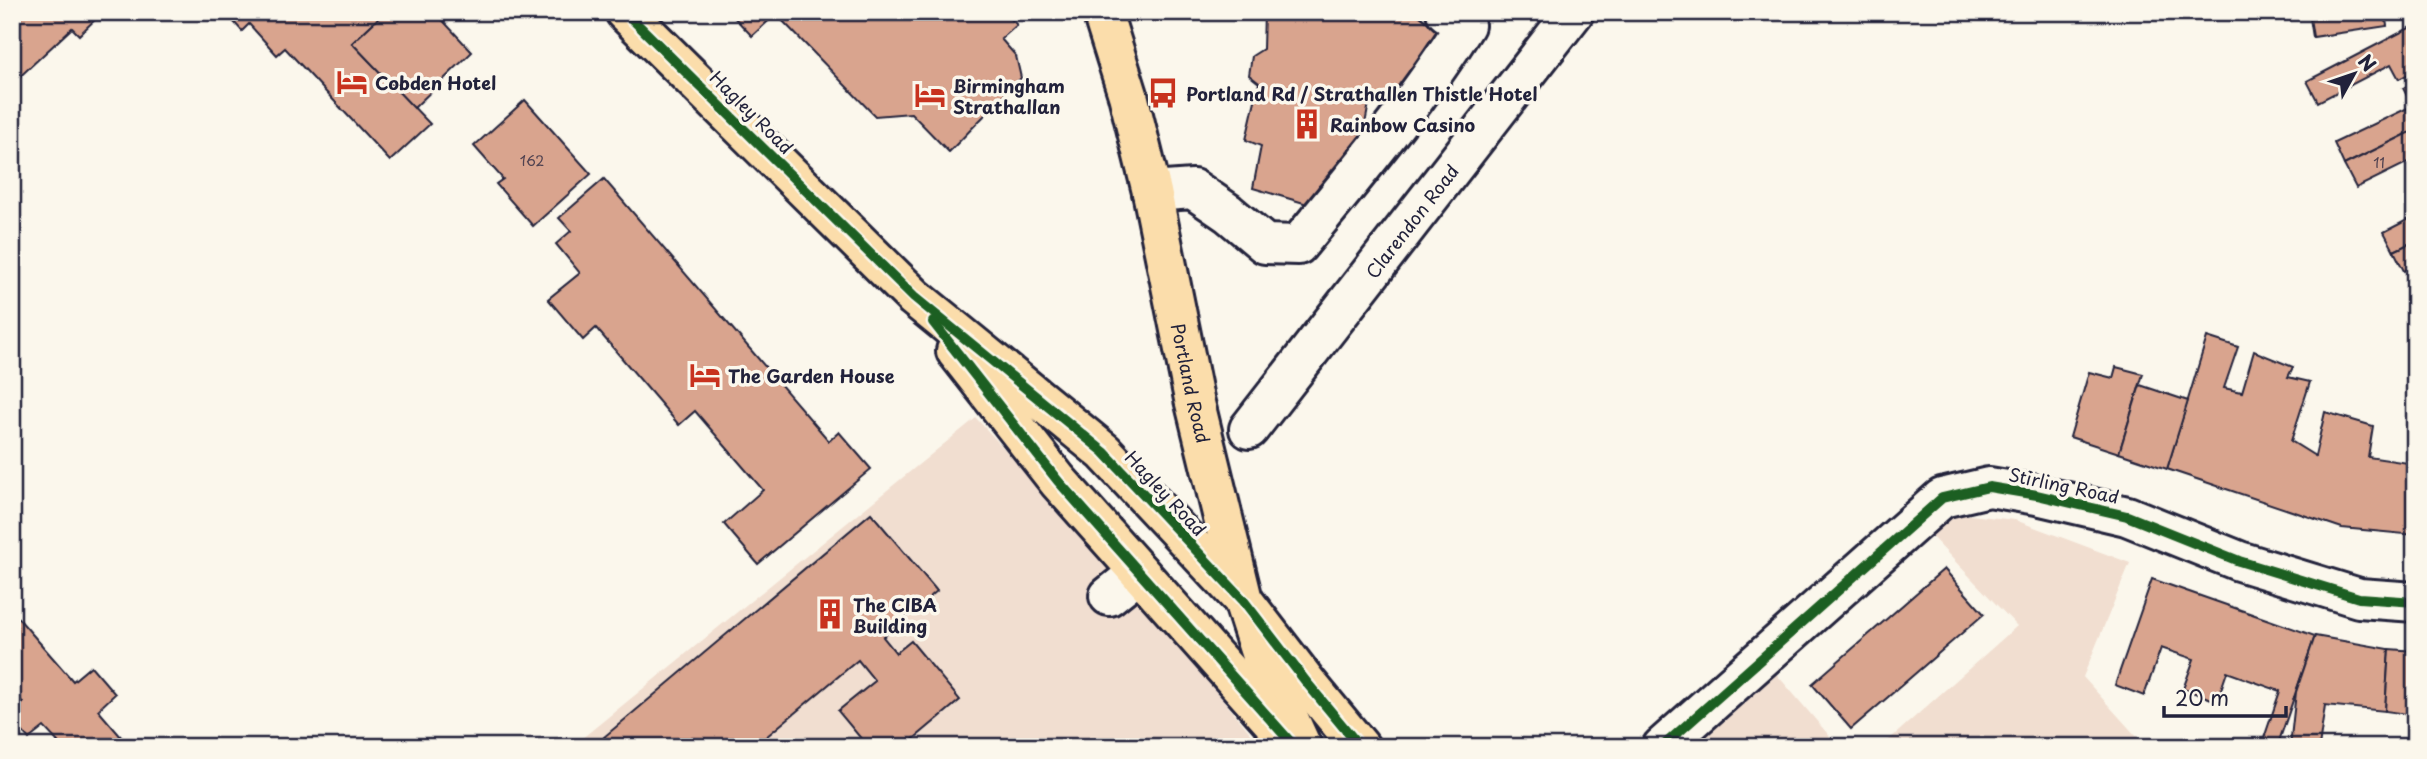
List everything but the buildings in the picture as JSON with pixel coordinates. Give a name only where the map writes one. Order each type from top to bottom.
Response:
[{"type":"main road","name":"Hagley Road","points":[[625,12],[914,297],[1104,452],[1243,600],[1360,747]]},
{"type":"main road","name":"Portland Road","points":[[1102,12],[1128,94],[1152,192],[1190,380],[1243,600],[1262,659],[1302,747]]},
{"type":"main road","name":"Hagley Road","points":[[914,297],[1058,481],[1295,747]]},
{"type":"street","points":[[1152,192],[1193,189],[1228,213],[1265,244],[1298,245],[1389,134],[1437,69],[1465,25],[1446,12]]},
{"type":"street","name":"Clarendon Road","points":[[1249,429],[1574,12]]},
{"type":"street","name":"Stirling Road","points":[[1662,747],[1942,499],[1989,487],[2127,516],[2239,561],[2359,598],[2415,602]]},
{"type":"street","points":[[1109,596],[1139,572]]},
{"type":"shaded area","points":[[976,418],[1113,567],[1262,747],[577,747],[575,744]]},
{"type":"shaded area","points":[[1953,513],[2015,520],[2130,563],[2083,677],[2146,747],[1881,747],[2017,626],[1929,534]]},
{"type":"shaded area","points":[[1772,669],[1839,747],[1683,747]]},
{"type":"cycle path","points":[[625,12],[914,297],[1104,452],[1243,600],[1360,747]]},
{"type":"cycle path","points":[[933,322],[1058,481],[1295,747]]},
{"type":"cycle path","points":[[1662,747],[1942,498],[1989,487],[2127,516],[2239,561],[2359,598],[2415,602]]},
{"type":"place","name":"Cobden Hotel","points":[[352,82]]},
{"type":"place","name":"Portland Rd / Strathallen Thistle Hotel","points":[[1163,93]]},
{"type":"place","name":"Birmingham Strathallan","points":[[930,95]]},
{"type":"place","name":"Rainbow Casino","points":[[1307,124]]},
{"type":"place","name":"The Garden House","points":[[705,375]]},
{"type":"place","name":"The CIBA Building","points":[[830,614]]}]
